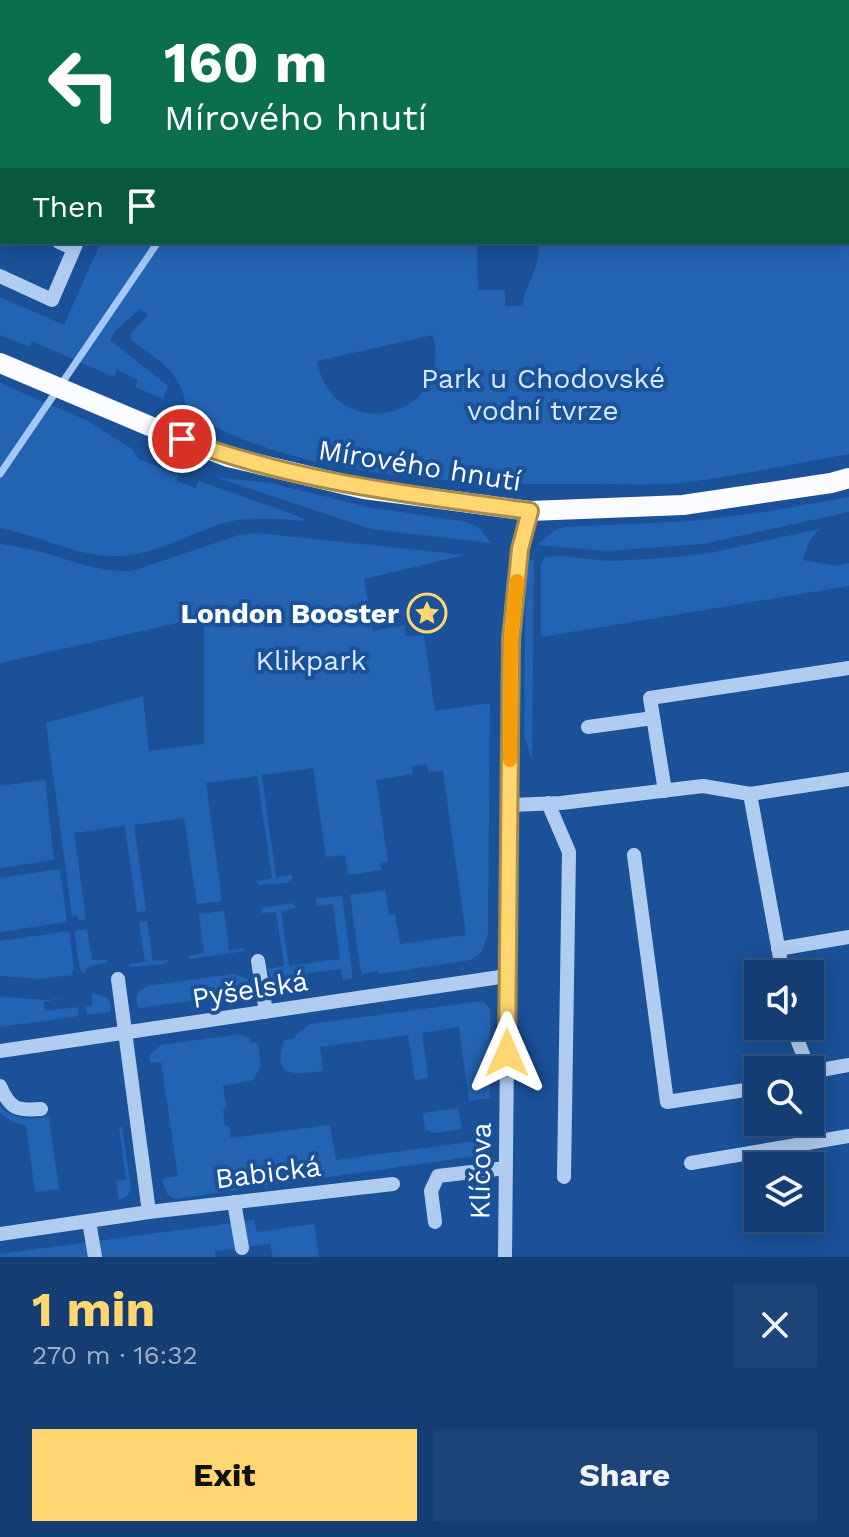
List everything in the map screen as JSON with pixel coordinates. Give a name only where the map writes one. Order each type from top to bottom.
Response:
[{"type":"main road","name":"Mírového hnutí","points":[[0,363],[228,457],[364,489],[530,511],[683,505],[849,478]]},
{"type":"street","points":[[0,276],[52,300],[76,245]]},
{"type":"street","name":"Klíčova","points":[[505,1257],[511,639],[520,549],[530,511]]},
{"type":"street","points":[[665,791],[650,698],[849,668]]},
{"type":"street","points":[[588,727],[653,718]]},
{"type":"street","points":[[510,805],[703,786],[750,794],[849,779]]},
{"type":"street","points":[[750,794],[780,960]]},
{"type":"street","points":[[548,803],[569,852],[564,1177]]},
{"type":"street","points":[[634,855],[667,1102],[744,1090]]},
{"type":"street","points":[[778,949],[849,937]]},
{"type":"street","points":[[258,961],[266,1012]]},
{"type":"street","name":"Pyšelská","points":[[0,1051],[126,1035],[507,976]]},
{"type":"street","points":[[118,979],[149,1212]]},
{"type":"street","points":[[824,1069],[849,1065]]},
{"type":"street","points":[[0,1086],[6,1101],[22,1111],[41,1109]]},
{"type":"street","points":[[805,1136],[806,1144]]},
{"type":"street","points":[[691,1163],[849,1136]]},
{"type":"street","points":[[435,1222],[431,1191],[438,1176],[506,1168]]},
{"type":"street","name":"Babická","points":[[0,1234],[149,1212],[393,1184]]},
{"type":"street","points":[[234,1202],[242,1248]]},
{"type":"street","points":[[89,1221],[95,1257]]},
{"type":"green space","name":"Park u Chodovské vodní tvrze","points":[[100,244],[477,244],[478,290],[505,290],[505,306],[522,306],[539,251],[538,244],[849,244],[849,454],[681,483],[635,485],[488,483],[381,473],[277,451],[229,434],[186,411],[176,378],[131,340],[131,333],[148,315],[140,309],[115,331],[110,340],[168,386],[163,399],[135,387],[138,380],[117,370],[114,377],[32,341],[30,347],[0,335],[0,297],[64,325]],"holes":[[[433,335],[435,364],[426,387],[410,403],[389,412],[366,413],[345,405],[327,388],[317,361]]]},
{"type":"green space","points":[[0,383],[88,421],[132,449],[139,459],[178,475],[177,481],[196,488],[199,481],[303,518],[303,521],[260,518],[228,522],[157,548],[119,556],[74,550],[0,528]]},
{"type":"green space","points":[[215,477],[270,483],[368,507],[467,522],[478,527],[491,543],[371,529]]},
{"type":"green space","points":[[849,497],[849,512],[703,544],[606,551],[537,545],[555,530],[565,527],[692,521]]},
{"type":"green space","points":[[819,529],[809,541],[803,560],[836,566],[849,563],[849,586],[541,637],[541,565],[545,557],[609,561],[666,558],[710,553]]},
{"type":"green space","name":"Klikpark","points":[[258,533],[465,555],[364,579],[373,631],[405,625],[405,636],[424,635],[435,711],[490,703],[488,933],[482,952],[471,960],[379,974],[378,971],[362,974],[360,967],[350,895],[385,890],[389,915],[395,915],[400,944],[466,935],[443,771],[428,772],[427,764],[412,766],[413,774],[376,780],[388,862],[381,863],[382,870],[348,875],[345,855],[326,857],[313,768],[262,775],[276,877],[292,875],[293,878],[287,883],[259,885],[256,881],[272,878],[257,776],[206,783],[222,901],[197,904],[184,818],[134,825],[146,911],[137,912],[125,826],[74,833],[86,919],[78,921],[77,915],[72,916],[46,723],[143,696],[149,751],[204,744],[204,617],[0,663],[0,544],[96,567],[132,571],[239,535]]},
{"type":"green space","points":[[528,560],[534,560],[532,761],[524,735]]},
{"type":"green space","points":[[45,780],[54,860],[0,868],[0,786]]},
{"type":"green space","points":[[60,869],[67,922],[0,932],[0,878]]},
{"type":"green space","points":[[342,896],[353,978],[343,980],[341,969],[296,975],[297,986],[274,989],[268,969],[284,966],[276,912],[261,913],[262,908],[292,903],[297,908],[281,911],[289,966],[340,959],[333,904],[317,906],[316,899]]},
{"type":"green space","points":[[224,911],[229,950],[245,948],[245,951],[190,959],[188,956],[204,953],[199,914]]},
{"type":"green space","points":[[147,921],[153,961],[169,960],[166,964],[130,967],[129,964],[145,962],[139,922]]},
{"type":"green space","points":[[87,929],[92,960],[108,960],[89,966],[83,974],[74,931]]},
{"type":"green space","points":[[69,931],[73,975],[38,979],[0,976],[0,941]]},
{"type":"green space","points":[[233,974],[247,978],[247,993],[139,1008],[136,1001],[138,992],[147,986]]},
{"type":"green space","points":[[91,994],[106,997],[110,1012],[87,1015],[86,1006],[93,1005]]},
{"type":"green space","points":[[75,996],[44,1002],[45,1011],[78,1007],[79,1016],[0,1027],[0,997],[49,1000]]},
{"type":"green space","points":[[483,1001],[490,1009],[490,1098],[469,1101],[459,1027],[422,1033],[428,1078],[415,1080],[408,1035],[320,1047],[323,1071],[295,1073],[283,1068],[281,1052],[284,1040],[292,1039],[310,1024]]},
{"type":"green space","points":[[240,1034],[252,1043],[258,1043],[261,1066],[253,1080],[223,1086],[227,1108],[223,1109],[225,1126],[229,1126],[231,1138],[330,1125],[336,1160],[484,1140],[490,1142],[490,1154],[175,1199],[168,1195],[161,1179],[178,1176],[161,1062],[150,1063],[150,1054],[161,1045]]},
{"type":"green space","points":[[0,1106],[17,1117],[49,1117],[59,1189],[35,1192],[26,1126],[0,1113]]},
{"type":"green space","points":[[458,1108],[462,1129],[434,1133],[425,1129],[423,1113]]},
{"type":"green space","points":[[119,1127],[122,1127],[131,1188],[128,1195],[119,1201],[116,1181],[126,1179]]},
{"type":"green space","points":[[254,1220],[257,1232],[314,1224],[319,1257],[273,1257],[270,1244],[215,1251],[216,1257],[0,1257],[0,1254]]},
{"type":"waterway","points":[[0,474],[157,244]]},
{"type":"slow traffic","points":[[510,760],[511,639],[517,581]]},
{"type":"place","name":"London Booster","points":[[427,613]]},
{"type":"route","points":[[182,439],[228,457],[364,489],[530,511],[520,549],[511,639],[507,1053]]}]
